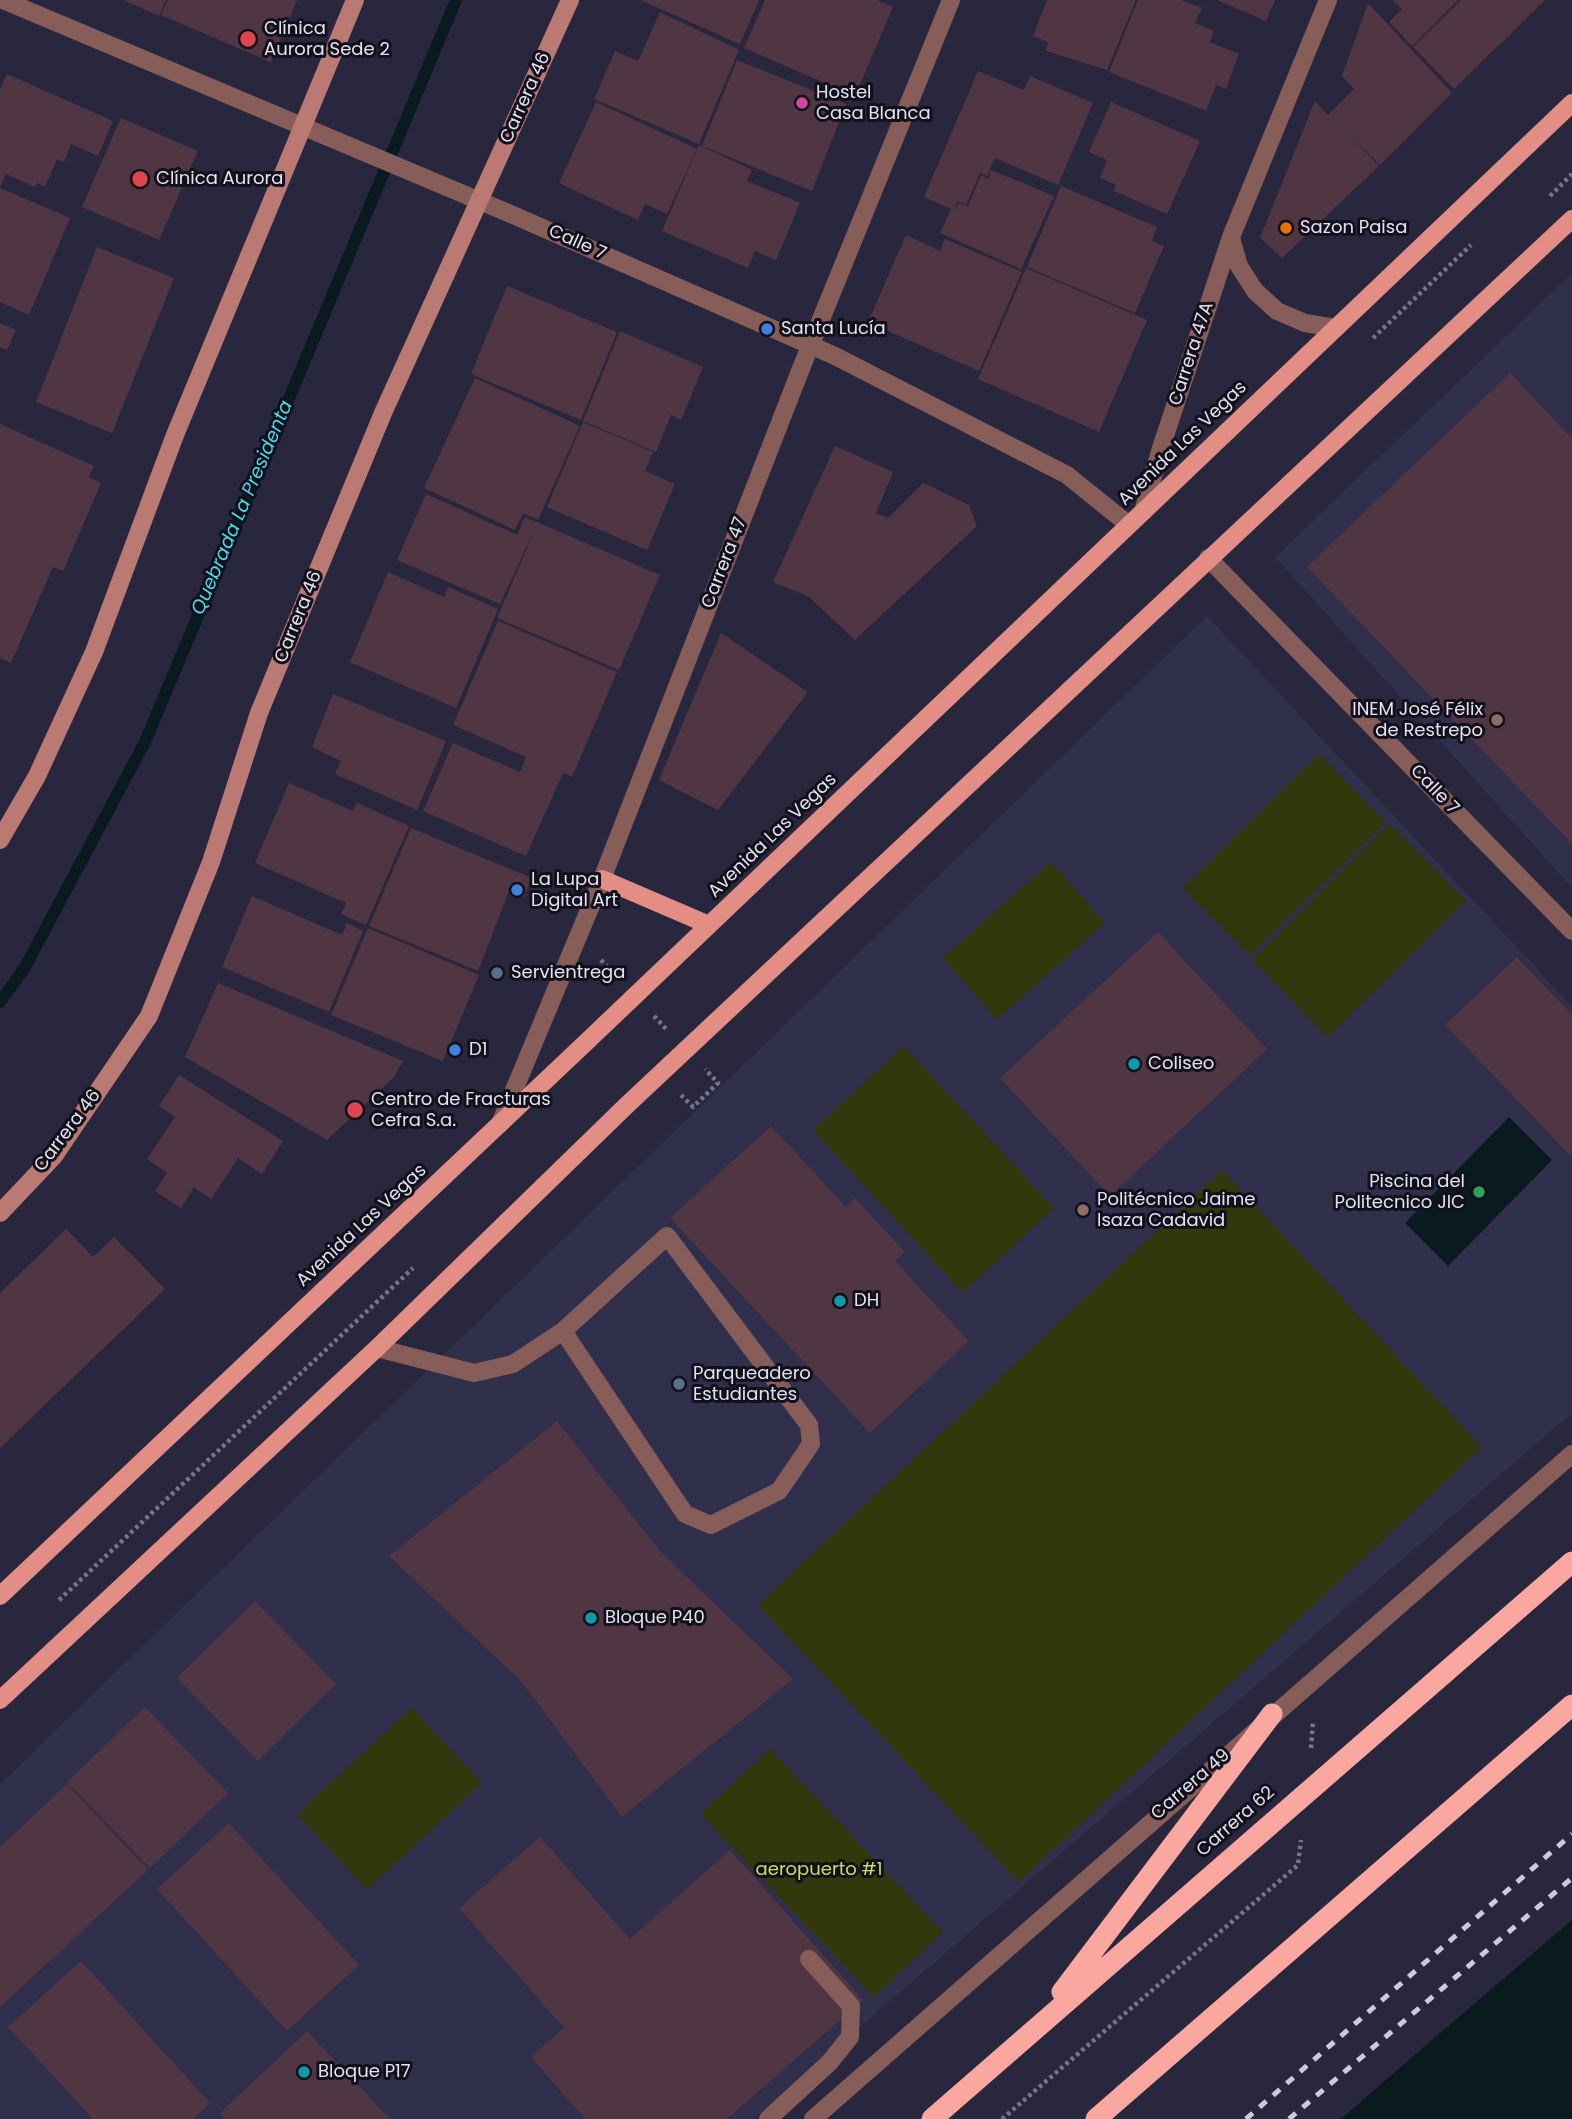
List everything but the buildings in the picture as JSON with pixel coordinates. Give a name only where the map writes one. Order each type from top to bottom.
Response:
[{"type":"highway","name":"Carrera 62","points":[[932,2119],[1572,1562]]},
{"type":"highway","points":[[1096,2119],[1572,1705]]},
{"type":"highway","points":[[1037,2025],[1272,1714]]},
{"type":"main road","name":"Avenida Las Vegas","points":[[0,1596],[499,1125],[1572,103]]},
{"type":"main road","points":[[0,1700],[377,1348],[628,1104],[1572,219]]},
{"type":"main road","points":[[601,879],[709,925]]},
{"type":"street","name":"Calle 7","points":[[4,0],[810,345],[1067,475],[1129,525]]},
{"type":"street","points":[[0,841],[37,776],[94,652],[175,435],[355,0]]},
{"type":"street","name":"Carrera 46","points":[[0,1213],[54,1156],[149,1016],[211,862],[265,700],[383,413],[570,0]]},
{"type":"street","name":"Carrera 47","points":[[499,1125],[601,879],[810,345],[951,0]]},
{"type":"street","name":"Carrera 47A","points":[[1143,512],[1161,448],[1231,237],[1328,0]]},
{"type":"street","points":[[1231,237],[1239,266],[1255,291],[1270,304],[1305,323],[1336,328]]},
{"type":"street","name":"Calle 7","points":[[1208,558],[1572,931]]},
{"type":"street","points":[[377,1348],[474,1373],[513,1364],[563,1331],[667,1236],[809,1425],[811,1444],[779,1491],[711,1525],[698,1520],[685,1514],[563,1331]]},
{"type":"street","name":"Carrera 49","points":[[813,2119],[1272,1714],[1572,1454]]},
{"type":"street","points":[[768,2119],[829,2063],[850,2037],[851,2007],[808,1959]]},
{"type":"path","points":[[686,1085],[678,1092],[693,1107],[718,1083]]},
{"type":"shaded area","name":"INEM José Félix de Restrepo","points":[[1572,273],[1572,888],[1275,557]]},
{"type":"shaded area","name":"Politécnico Jaime Isaza Cadavid","points":[[1207,616],[1572,1006],[1572,1413],[753,2119],[0,2119],[0,1784]]},
{"type":"shaded area","name":"Piscina del Politecnico JIC","points":[[1509,1117],[1552,1160],[1448,1266],[1405,1223]]},
{"type":"shaded area","points":[[1572,1920],[1572,2119],[1341,2119],[1432,2040]]},
{"type":"green space","points":[[1319,754],[1386,822],[1250,955],[1183,888]]},
{"type":"green space","points":[[1390,824],[1466,901],[1328,1037],[1252,960]]},
{"type":"green space","points":[[1051,862],[1105,923],[997,1019],[943,958]]},
{"type":"green space","points":[[904,1046],[1054,1208],[963,1293],[813,1130]]},
{"type":"green space","points":[[1222,1170],[1482,1447],[1019,1882],[758,1605]]},
{"type":"green space","points":[[412,1708],[482,1783],[367,1890],[297,1814]]},
{"type":"green space","name":"aeropuerto #1","points":[[770,1749],[943,1932],[874,1997],[701,1814]]},
{"type":"waterway","name":"Quebrada La Presidenta","points":[[0,1002],[24,969],[145,742],[456,0]]},
{"type":"railway","points":[[1246,2119],[1572,1834]]},
{"type":"railway","points":[[1289,2119],[1572,1878]]},
{"type":"place","name":"Clínica Aurora Sede 2","points":[[248,39]]},
{"type":"place","name":"Hostel Casa Blanca","points":[[802,103]]},
{"type":"place","name":"Clínica Aurora","points":[[140,179]]},
{"type":"place","name":"Sazon Paisa","points":[[1286,228]]},
{"type":"place","name":"Santa Lucía","points":[[767,329]]},
{"type":"place","name":"INEM José Félix de Restrepo","points":[[1497,720]]},
{"type":"place","name":"La Lupa Digital Art","points":[[517,890]]},
{"type":"place","name":"Servientrega","points":[[497,973]]},
{"type":"place","name":"D1","points":[[455,1050]]},
{"type":"place","name":"Coliseo","points":[[1134,1064]]},
{"type":"place","name":"Centro de Fracturas Cefra S.a.","points":[[355,1110]]},
{"type":"place","name":"Piscina del Politecnico JIC","points":[[1479,1192]]},
{"type":"place","name":"Politécnico Jaime Isaza Cadavid","points":[[1083,1210]]},
{"type":"place","name":"DH","points":[[840,1301]]},
{"type":"place","name":"Parqueadero Estudiantes","points":[[679,1384]]},
{"type":"place","name":"Bloque P40","points":[[591,1618]]},
{"type":"place","name":"Bloque P17","points":[[304,2072]]}]
